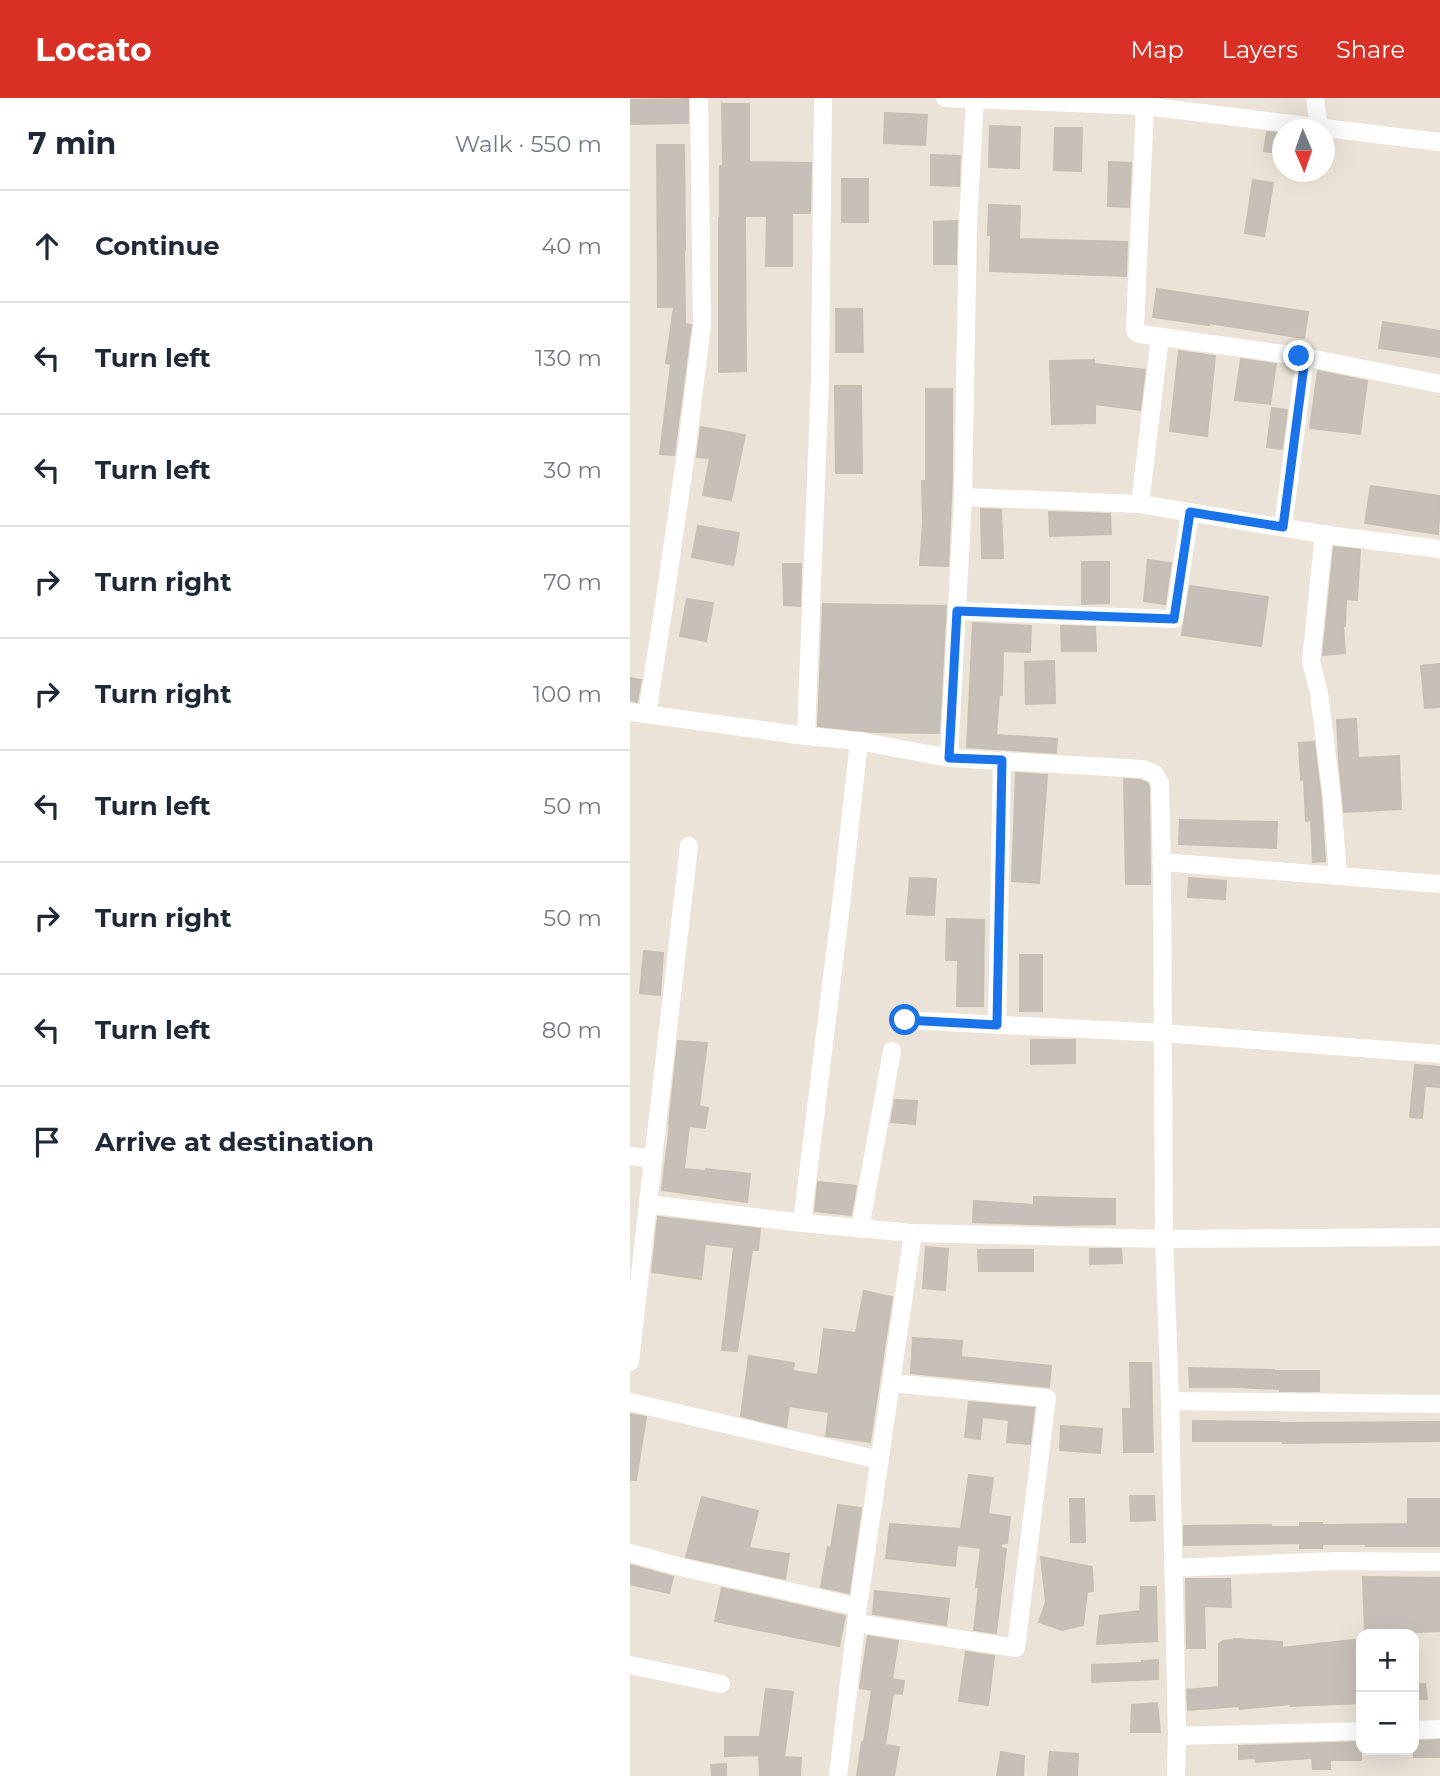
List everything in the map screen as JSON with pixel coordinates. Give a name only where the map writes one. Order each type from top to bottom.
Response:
[{"type":"street","points":[[699,98],[702,326],[674,539],[638,713],[859,741],[949,758],[1143,769],[1155,774],[1160,783],[1164,1239],[1174,1568],[1176,1776]]},
{"type":"street","points":[[806,736],[820,379],[823,98]]},
{"type":"street","points":[[945,98],[1145,102],[1272,120]]},
{"type":"street","points":[[1315,98],[1318,119]]},
{"type":"street","points":[[949,758],[963,497],[968,223],[982,99]]},
{"type":"street","points":[[1145,102],[1136,332],[1305,358],[1440,384]]},
{"type":"street","points":[[1335,129],[1440,142]]},
{"type":"street","points":[[1140,504],[1160,337]]},
{"type":"street","points":[[1283,527],[1305,358]]},
{"type":"street","points":[[963,497],[1140,504],[1324,534],[1440,549]]},
{"type":"street","points":[[957,611],[1174,619],[1190,512]]},
{"type":"street","points":[[1324,534],[1311,662],[1319,693],[1338,876]]},
{"type":"street","points":[[802,1223],[859,741]]},
{"type":"street","points":[[997,1025],[1002,760]]},
{"type":"street","points":[[630,1362],[690,846]]},
{"type":"street","points":[[1161,862],[1440,884]]},
{"type":"street","points":[[905,1020],[1163,1033],[1440,1054]]},
{"type":"street","points":[[860,1229],[892,1051]]},
{"type":"street","points":[[630,1156],[653,1159]]},
{"type":"street","points":[[648,1204],[802,1223],[913,1233],[1164,1239],[1440,1237]]},
{"type":"street","points":[[838,1776],[857,1615],[913,1233]]},
{"type":"street","points":[[630,1553],[857,1615],[1016,1648],[1047,1398],[891,1383]]},
{"type":"street","points":[[1170,1401],[1440,1404]]},
{"type":"street","points":[[630,1402],[880,1460]]},
{"type":"street","points":[[1174,1568],[1337,1561],[1440,1562]]},
{"type":"street","points":[[630,1665],[721,1684]]},
{"type":"street","points":[[1419,1730],[1440,1729]]},
{"type":"street","points":[[1177,1736],[1356,1731]]},
{"type":"building","points":[[688,99],[688,123],[630,124],[630,100]]},
{"type":"building","points":[[722,104],[749,104],[749,162],[811,163],[810,213],[792,213],[792,266],[766,266],[767,216],[745,216],[746,371],[719,372]]},
{"type":"building","points":[[885,113],[927,115],[925,145],[884,143]]},
{"type":"building","points":[[990,126],[1020,127],[1019,168],[989,167]]},
{"type":"building","points":[[1055,128],[1082,128],[1081,171],[1054,170]]},
{"type":"building","points":[[1267,132],[1272,133],[1272,152],[1264,151]]},
{"type":"building","points":[[657,145],[684,145],[685,324],[691,325],[674,455],[660,454],[671,364],[666,363],[674,307],[658,307]]},
{"type":"building","points":[[931,155],[960,156],[959,186],[931,185]]},
{"type":"building","points":[[1109,162],[1131,163],[1129,207],[1108,206]]},
{"type":"building","points":[[842,179],[868,179],[868,222],[842,222]]},
{"type":"building","points":[[1253,180],[1273,183],[1264,236],[1245,233]]},
{"type":"building","points":[[989,205],[1020,206],[1019,239],[1127,242],[1126,276],[990,271]]},
{"type":"building","points":[[957,221],[956,264],[934,264],[934,222]]},
{"type":"building","points":[[1157,289],[1308,312],[1304,338],[1153,317]]},
{"type":"building","points":[[836,309],[862,309],[863,352],[836,352]]},
{"type":"building","points":[[1383,322],[1440,331],[1440,357],[1379,348]]},
{"type":"building","points":[[1179,351],[1215,356],[1207,436],[1170,431]]},
{"type":"building","points":[[1241,359],[1276,364],[1270,404],[1235,400]]},
{"type":"building","points":[[1094,360],[1094,364],[1145,370],[1140,410],[1095,404],[1095,423],[1052,424],[1050,361]]},
{"type":"building","points":[[1318,371],[1367,381],[1360,434],[1310,428]]},
{"type":"building","points":[[835,386],[861,386],[862,473],[836,473]]},
{"type":"building","points":[[926,389],[952,389],[948,566],[920,565],[922,481],[926,481]]},
{"type":"building","points":[[1272,408],[1287,410],[1282,449],[1267,447]]},
{"type":"building","points":[[701,427],[745,435],[731,500],[703,495],[710,458],[697,457]]},
{"type":"building","points":[[1371,486],[1440,496],[1438,534],[1365,523]]},
{"type":"building","points":[[981,509],[1001,510],[1003,558],[982,558]]},
{"type":"building","points":[[1049,512],[1110,514],[1111,534],[1050,536]]},
{"type":"building","points":[[698,526],[739,533],[733,565],[692,557]]},
{"type":"building","points":[[1334,547],[1360,550],[1357,600],[1346,599],[1343,626],[1345,653],[1323,655]]},
{"type":"building","points":[[1148,560],[1171,563],[1165,604],[1144,601]]},
{"type":"building","points":[[1082,562],[1109,562],[1109,603],[1082,604]]},
{"type":"building","points":[[783,564],[801,564],[800,606],[784,605]]},
{"type":"building","points":[[1190,586],[1268,597],[1261,646],[1182,635]]},
{"type":"building","points":[[687,599],[713,603],[706,641],[680,636]]},
{"type":"building","points":[[823,604],[946,606],[939,733],[873,732],[818,726]]},
{"type":"building","points":[[973,623],[1031,626],[1030,652],[1003,651],[1002,695],[999,695],[996,735],[1057,739],[1056,753],[967,747]]},
{"type":"building","points":[[1061,626],[1095,627],[1096,651],[1062,651]]},
{"type":"building","points":[[1054,661],[1055,703],[1026,704],[1025,662]]},
{"type":"building","points":[[1440,664],[1440,707],[1425,708],[1421,666]]},
{"type":"building","points":[[630,678],[641,680],[637,702],[630,700]]},
{"type":"building","points":[[1356,719],[1358,758],[1399,756],[1401,809],[1344,812],[1337,720]]},
{"type":"building","points":[[1314,742],[1325,861],[1313,862],[1311,820],[1306,821],[1299,743]]},
{"type":"building","points":[[1016,773],[1047,775],[1039,883],[1012,881]]},
{"type":"building","points":[[1124,779],[1140,780],[1149,786],[1150,884],[1126,884]]},
{"type":"building","points":[[1180,820],[1277,822],[1276,848],[1179,844]]},
{"type":"building","points":[[910,878],[936,879],[934,915],[907,914]]},
{"type":"building","points":[[1189,878],[1226,881],[1225,899],[1188,897]]},
{"type":"building","points":[[947,919],[984,920],[983,1006],[957,1006],[958,960],[946,960]]},
{"type":"building","points":[[644,951],[663,953],[660,995],[640,993]]},
{"type":"building","points":[[1020,955],[1042,955],[1042,1011],[1020,1011]]},
{"type":"building","points":[[1031,1040],[1075,1040],[1075,1063],[1031,1064]]},
{"type":"building","points":[[678,1041],[707,1043],[699,1106],[708,1108],[705,1128],[689,1126],[684,1169],[750,1174],[747,1202],[662,1190]]},
{"type":"building","points":[[1415,1065],[1440,1067],[1440,1087],[1425,1086],[1422,1118],[1410,1117]]},
{"type":"building","points":[[895,1100],[917,1101],[915,1124],[891,1122]]},
{"type":"building","points":[[818,1182],[856,1186],[851,1215],[815,1211]]},
{"type":"building","points":[[1034,1197],[1115,1199],[1115,1224],[973,1222],[974,1201],[1034,1205]]},
{"type":"building","points":[[658,1217],[760,1229],[758,1250],[752,1250],[737,1351],[722,1350],[734,1247],[705,1244],[701,1279],[652,1272]]},
{"type":"building","points":[[926,1247],[948,1249],[945,1290],[923,1288]]},
{"type":"building","points":[[1090,1249],[1121,1249],[1122,1263],[1090,1264]]},
{"type":"building","points":[[978,1250],[1033,1250],[1033,1271],[979,1271]]},
{"type":"building","points":[[864,1291],[892,1297],[870,1442],[826,1436],[829,1412],[789,1406],[786,1427],[741,1416],[749,1356],[794,1363],[793,1371],[818,1375],[824,1329],[856,1333]]},
{"type":"building","points":[[913,1338],[962,1341],[961,1357],[1051,1366],[1049,1387],[911,1373]]},
{"type":"building","points":[[1130,1363],[1151,1363],[1153,1452],[1124,1452],[1123,1409],[1131,1409]]},
{"type":"building","points":[[1189,1368],[1319,1371],[1319,1391],[1190,1387]]},
{"type":"building","points":[[969,1402],[1034,1408],[1030,1444],[1007,1442],[1009,1420],[982,1417],[980,1439],[965,1437]]},
{"type":"building","points":[[630,1414],[646,1417],[636,1480],[630,1480]]},
{"type":"building","points":[[1193,1421],[1440,1422],[1440,1441],[1193,1441]]},
{"type":"building","points":[[1061,1426],[1102,1429],[1100,1453],[1060,1450]]},
{"type":"building","points":[[969,1475],[993,1478],[988,1514],[1010,1517],[1007,1543],[1001,1544],[1001,1548],[1006,1549],[996,1633],[974,1630],[981,1548],[957,1545],[955,1566],[886,1558],[890,1524],[961,1529]]},
{"type":"building","points":[[1130,1496],[1154,1496],[1155,1520],[1131,1521]]},
{"type":"building","points":[[702,1497],[758,1511],[749,1548],[789,1554],[785,1579],[686,1557]]},
{"type":"building","points":[[1070,1499],[1084,1499],[1085,1542],[1071,1542]]},
{"type":"building","points":[[1408,1499],[1440,1499],[1440,1546],[1322,1544],[1322,1548],[1300,1548],[1300,1543],[1184,1545],[1184,1526],[1408,1524]]},
{"type":"building","points":[[838,1505],[861,1508],[849,1593],[821,1587]]},
{"type":"building","points":[[1041,1557],[1092,1567],[1093,1591],[1087,1592],[1083,1625],[1062,1630],[1039,1622],[1046,1602]]},
{"type":"building","points":[[630,1565],[673,1577],[669,1593],[630,1584]]},
{"type":"building","points":[[1363,1577],[1440,1578],[1440,1631],[1365,1629]]},
{"type":"building","points":[[1186,1579],[1230,1579],[1231,1607],[1204,1606],[1205,1648],[1187,1648]]},
{"type":"building","points":[[1141,1587],[1156,1587],[1157,1641],[1097,1644],[1100,1616],[1140,1611]]},
{"type":"building","points":[[722,1588],[845,1616],[839,1646],[715,1621]]},
{"type":"building","points":[[875,1591],[949,1599],[946,1625],[873,1614]]},
{"type":"building","points":[[868,1636],[898,1641],[892,1679],[904,1681],[902,1694],[893,1693],[885,1745],[899,1747],[894,1776],[857,1776],[872,1690],[860,1688]]},
{"type":"building","points":[[1234,1640],[1282,1642],[1282,1648],[1356,1640],[1356,1703],[1188,1710],[1187,1690],[1219,1687],[1219,1644]]},
{"type":"building","points":[[966,1652],[994,1656],[988,1705],[959,1701]]},
{"type":"building","points":[[1158,1660],[1158,1679],[1092,1682],[1092,1665]]},
{"type":"building","points":[[1419,1684],[1425,1684],[1427,1699],[1419,1699]]},
{"type":"building","points":[[766,1689],[793,1692],[784,1757],[801,1758],[800,1776],[760,1776],[759,1755],[725,1756],[725,1737],[760,1737]]},
{"type":"building","points":[[1157,1703],[1160,1732],[1131,1732],[1132,1705]]},
{"type":"building","points":[[1440,1740],[1440,1757],[1414,1757],[1419,1755],[1419,1741]]},
{"type":"building","points":[[1356,1742],[1356,1755],[1361,1755],[1361,1760],[1330,1760],[1330,1769],[1313,1769],[1312,1758],[1256,1762],[1256,1758],[1239,1759],[1239,1746]]},
{"type":"building","points":[[1001,1752],[1024,1756],[1023,1776],[997,1776]]},
{"type":"building","points":[[1050,1752],[1078,1754],[1077,1776],[1048,1776]]},
{"type":"building","points":[[726,1764],[726,1776],[712,1776],[711,1765]]},
{"type":"route","points":[[905,1020],[997,1025],[1002,760],[949,758],[957,611],[1174,619],[1190,512],[1283,527],[1305,358],[1299,356]]}]
